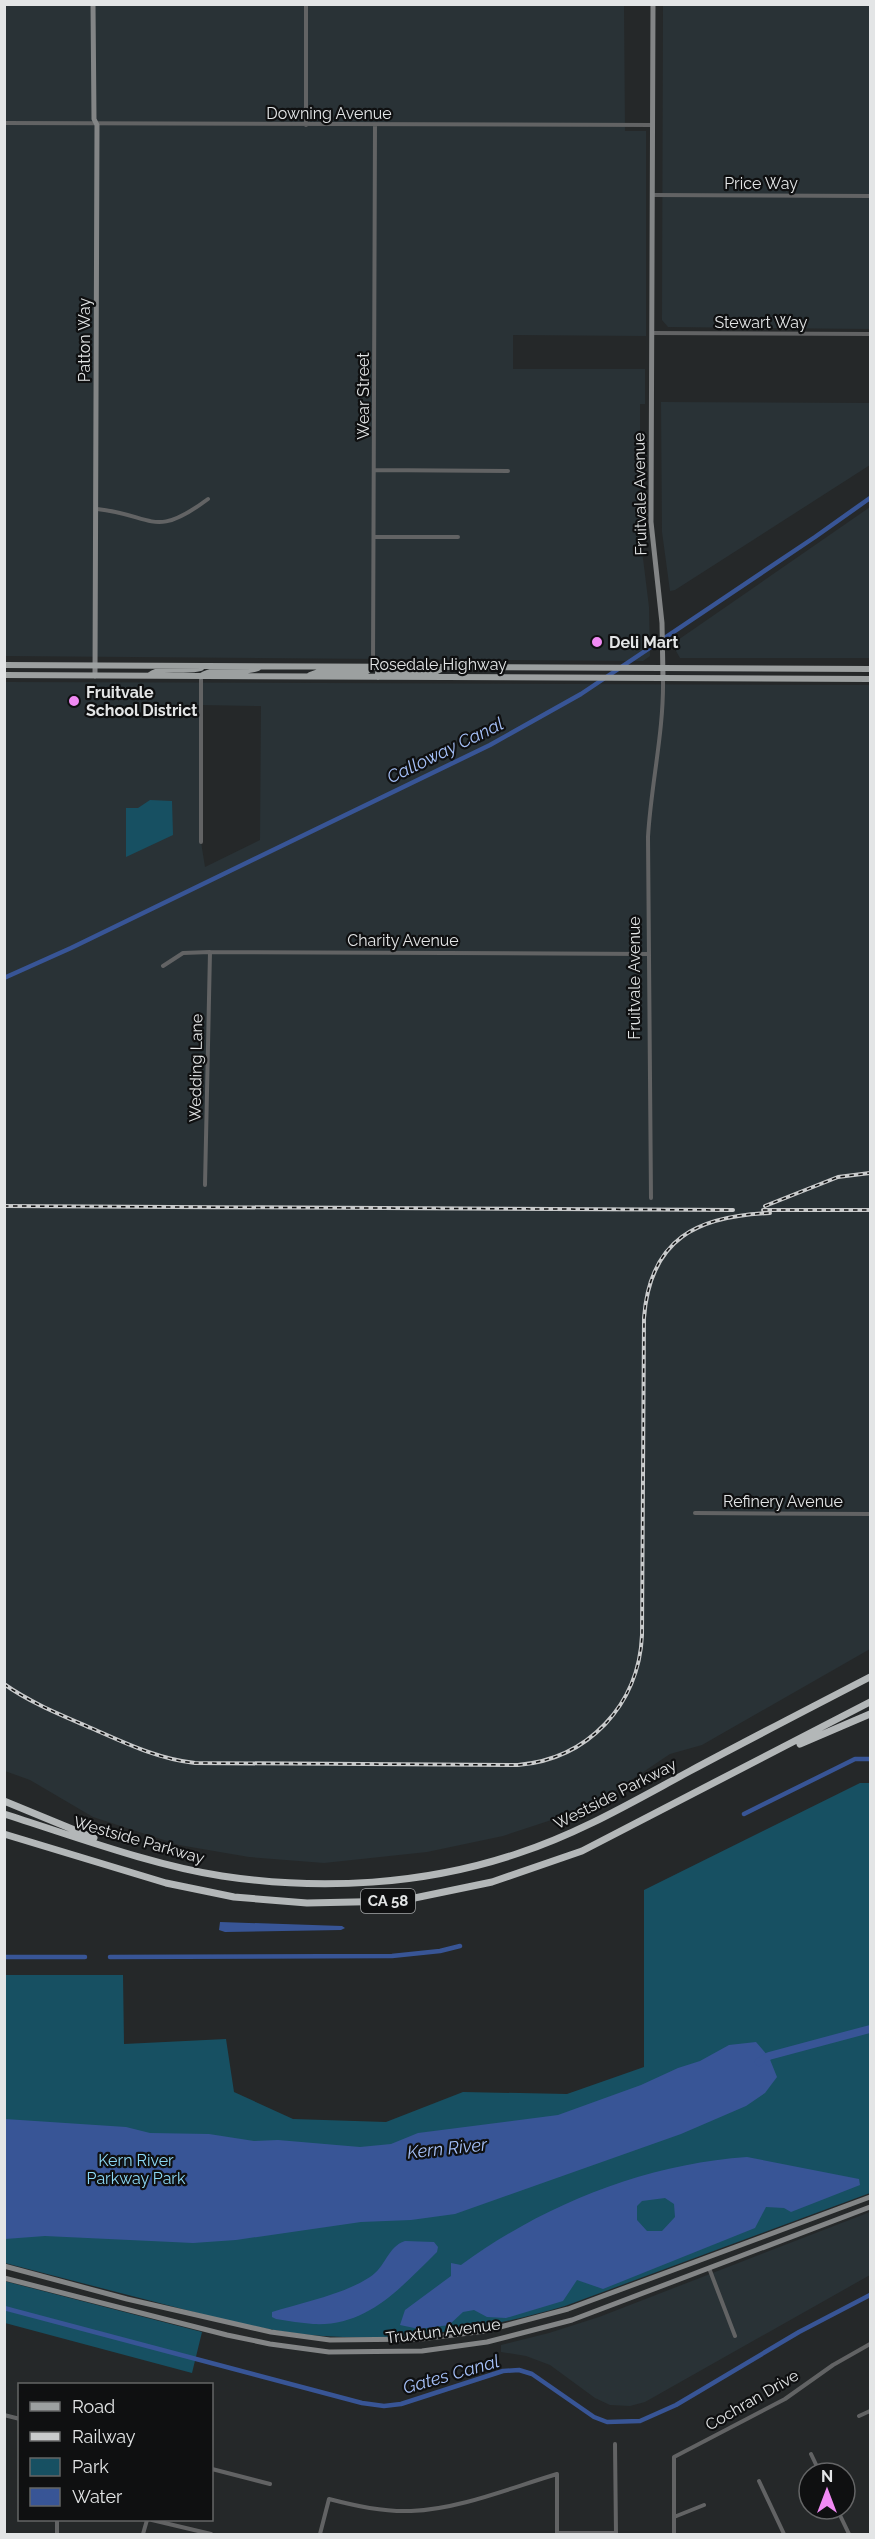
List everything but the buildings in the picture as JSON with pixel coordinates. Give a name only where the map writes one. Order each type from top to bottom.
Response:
[{"type":"highway","name":"Westside Parkway","points":[[4,1814],[176,1867],[220,1876],[286,1883],[391,1881],[478,1865],[520,1853],[595,1822],[870,1677]]},
{"type":"highway","name":"Westside Parkway","points":[[4,1834],[166,1882],[234,1897],[307,1904],[400,1900],[492,1882],[555,1862],[616,1834],[870,1702]]},
{"type":"highway","points":[[753,1764],[870,1714]]},
{"type":"highway","points":[[4,1801],[127,1851]]},
{"type":"main road","name":"Patton Way","points":[[93,4],[94,119],[97,124],[95,676]]},
{"type":"main road","name":"Fruitvale Avenue","points":[[653,4],[651,522],[662,630],[663,678]]},
{"type":"main road","name":"Rosedale Highway","points":[[4,665],[870,669]]},
{"type":"main road","points":[[150,676],[157,671],[193,670],[206,666]]},
{"type":"main road","points":[[201,676],[209,671],[251,671],[262,666]]},
{"type":"main road","points":[[304,676],[321,671],[367,671],[373,667]]},
{"type":"main road","points":[[378,677],[381,671],[435,672],[444,667]]},
{"type":"main road","name":"Rosedale Highway","points":[[4,675],[870,679]]},
{"type":"main road","name":"Truxtun Avenue","points":[[4,2266],[250,2329],[330,2340],[378,2341],[442,2337],[516,2324],[568,2309],[870,2197]]},
{"type":"main road","name":"Truxtun Avenue","points":[[4,2278],[248,2340],[329,2352],[378,2353],[444,2349],[519,2335],[592,2313],[870,2207]]},
{"type":"main road","points":[[680,2268],[700,2265],[709,2267],[713,2261],[744,2245]]},
{"type":"street","points":[[306,4],[306,125]]},
{"type":"street","name":"Downing Avenue","points":[[4,123],[652,125]]},
{"type":"street","name":"Wear Street","points":[[373,667],[375,125]]},
{"type":"street","name":"Price Way","points":[[652,195],[870,196]]},
{"type":"street","name":"Stewart Way","points":[[652,333],[870,334]]},
{"type":"street","points":[[374,470],[508,471]]},
{"type":"street","points":[[97,510],[160,523],[173,521],[208,499]]},
{"type":"street","points":[[374,537],[458,537]]},
{"type":"street","points":[[201,676],[201,842]]},
{"type":"street","name":"Fruitvale Avenue","points":[[651,1198],[647,954],[648,837],[651,794],[661,737],[663,678]]},
{"type":"street","name":"Charity Avenue","points":[[163,966],[183,953],[210,952],[647,954]]},
{"type":"street","name":"Wedding Lane","points":[[205,1185],[210,952]]},
{"type":"street","name":"Refinery Avenue","points":[[694,1513],[870,1514]]},
{"type":"street","points":[[709,2267],[735,2336]]},
{"type":"street","name":"Cochran Drive","points":[[674,2517],[674,2457],[785,2399],[833,2365],[870,2344]]},
{"type":"street","points":[[859,2416],[870,2411]]},
{"type":"street","points":[[320,2535],[329,2499],[378,2510],[427,2510],[557,2474],[557,2534],[616,2534],[615,2444]]},
{"type":"street","points":[[811,2454],[814,2461]]},
{"type":"street","points":[[213,2469],[270,2484]]},
{"type":"street","points":[[759,2481],[784,2535]]},
{"type":"street","points":[[674,2535],[674,2517],[704,2505]]},
{"type":"street","points":[[156,2521],[211,2535]]},
{"type":"street","points":[[843,2521],[849,2535]]},
{"type":"shaded area","points":[[5,5],[624,5],[625,131],[646,131],[646,336],[513,335],[513,369],[645,369],[645,404],[640,404],[640,534],[649,607],[650,656],[643,661],[5,656]]},
{"type":"shaded area","points":[[663,5],[870,5],[870,329],[668,327],[662,320]]},
{"type":"shaded area","points":[[661,402],[870,403],[870,465],[675,590],[670,591],[662,532]]},
{"type":"shaded area","points":[[870,507],[870,658],[680,658],[675,642]]},
{"type":"shaded area","points":[[4,682],[870,685],[870,1649],[702,1745],[670,1754],[591,1807],[503,1836],[427,1852],[324,1863],[249,1857],[179,1845],[93,1817],[30,1780],[5,1771]],"holes":[[[200,705],[261,706],[260,840],[205,867],[201,842]]]},
{"type":"shaded area","points":[[870,2212],[870,2275],[645,2402],[630,2406],[610,2405],[595,2398],[550,2365],[526,2356],[501,2352],[501,2345],[599,2317]]},
{"type":"green space","points":[[150,800],[172,801],[173,835],[126,857],[126,808],[138,808]]},
{"type":"green space","name":"Kern River Parkway Park","points":[[860,1783],[870,1783],[870,2193],[565,2306],[476,2327],[415,2335],[323,2336],[262,2328],[5,2263],[4,1975],[123,1975],[124,2044],[226,2039],[234,2092],[293,2119],[386,2122],[463,2092],[567,2094],[644,2067],[644,1890]]},
{"type":"green space","points":[[4,2281],[202,2332],[192,2373],[5,2323]]},
{"type":"water","points":[[220,1922],[342,1926],[345,1928],[341,1930],[225,1932],[219,1930]]},
{"type":"water","points":[[756,2042],[769,2057],[777,2077],[765,2093],[746,2106],[681,2134],[455,2214],[411,2220],[361,2222],[236,2240],[193,2243],[45,2236],[5,2239],[5,2119],[126,2127],[150,2133],[209,2134],[254,2141],[278,2140],[360,2147],[391,2144],[418,2133],[558,2115],[700,2061],[729,2045]]},
{"type":"water","points":[[747,2157],[859,2179],[860,2185],[791,2212],[784,2208],[766,2207],[755,2228],[603,2289],[577,2280],[563,2301],[506,2318],[487,2317],[474,2310],[463,2312],[449,2325],[419,2329],[400,2325],[405,2310],[451,2276],[451,2263],[461,2265],[526,2224],[596,2191],[633,2178],[709,2161]],"holes":[[[665,2198],[674,2204],[675,2217],[662,2231],[647,2231],[637,2220],[637,2206],[642,2201]]]},
{"type":"water","points":[[405,2241],[434,2242],[438,2247],[437,2252],[396,2291],[367,2312],[333,2323],[308,2324],[272,2317],[272,2312],[335,2293],[370,2277],[380,2268],[390,2252]]},
{"type":"waterway","name":"Calloway Canal","points":[[4,978],[71,948],[490,745],[581,694],[870,498]]},
{"type":"waterway","points":[[744,1814],[855,1759],[870,1759]]},
{"type":"waterway","points":[[110,1957],[392,1956],[440,1951],[460,1946]]},
{"type":"waterway","points":[[4,1957],[85,1957]]},
{"type":"waterway","name":"Kern River","points":[[759,2062],[769,2056],[870,2029]]},
{"type":"waterway","name":"Gates Canal","points":[[4,2308],[362,2403],[384,2406],[401,2404],[503,2371],[519,2370],[532,2374],[594,2417],[607,2422],[640,2421],[676,2405],[799,2332],[870,2295]]},
{"type":"railway","points":[[765,1206],[838,1177],[870,1173]]},
{"type":"railway","points":[[4,1206],[733,1210]]},
{"type":"railway","points":[[763,1210],[870,1210]]},
{"type":"railway","points":[[4,1684],[46,1708],[129,1745],[168,1758],[195,1763],[518,1765],[543,1761],[587,1740],[605,1724],[620,1705],[631,1684],[639,1660],[642,1635],[644,1318],[648,1291],[656,1268],[668,1250],[682,1237],[700,1226],[721,1219],[770,1213]]},
{"type":"place","name":"Deli Mart","points":[[597,642]]},
{"type":"place","name":"Fruitvale School District","points":[[74,701]]}]
